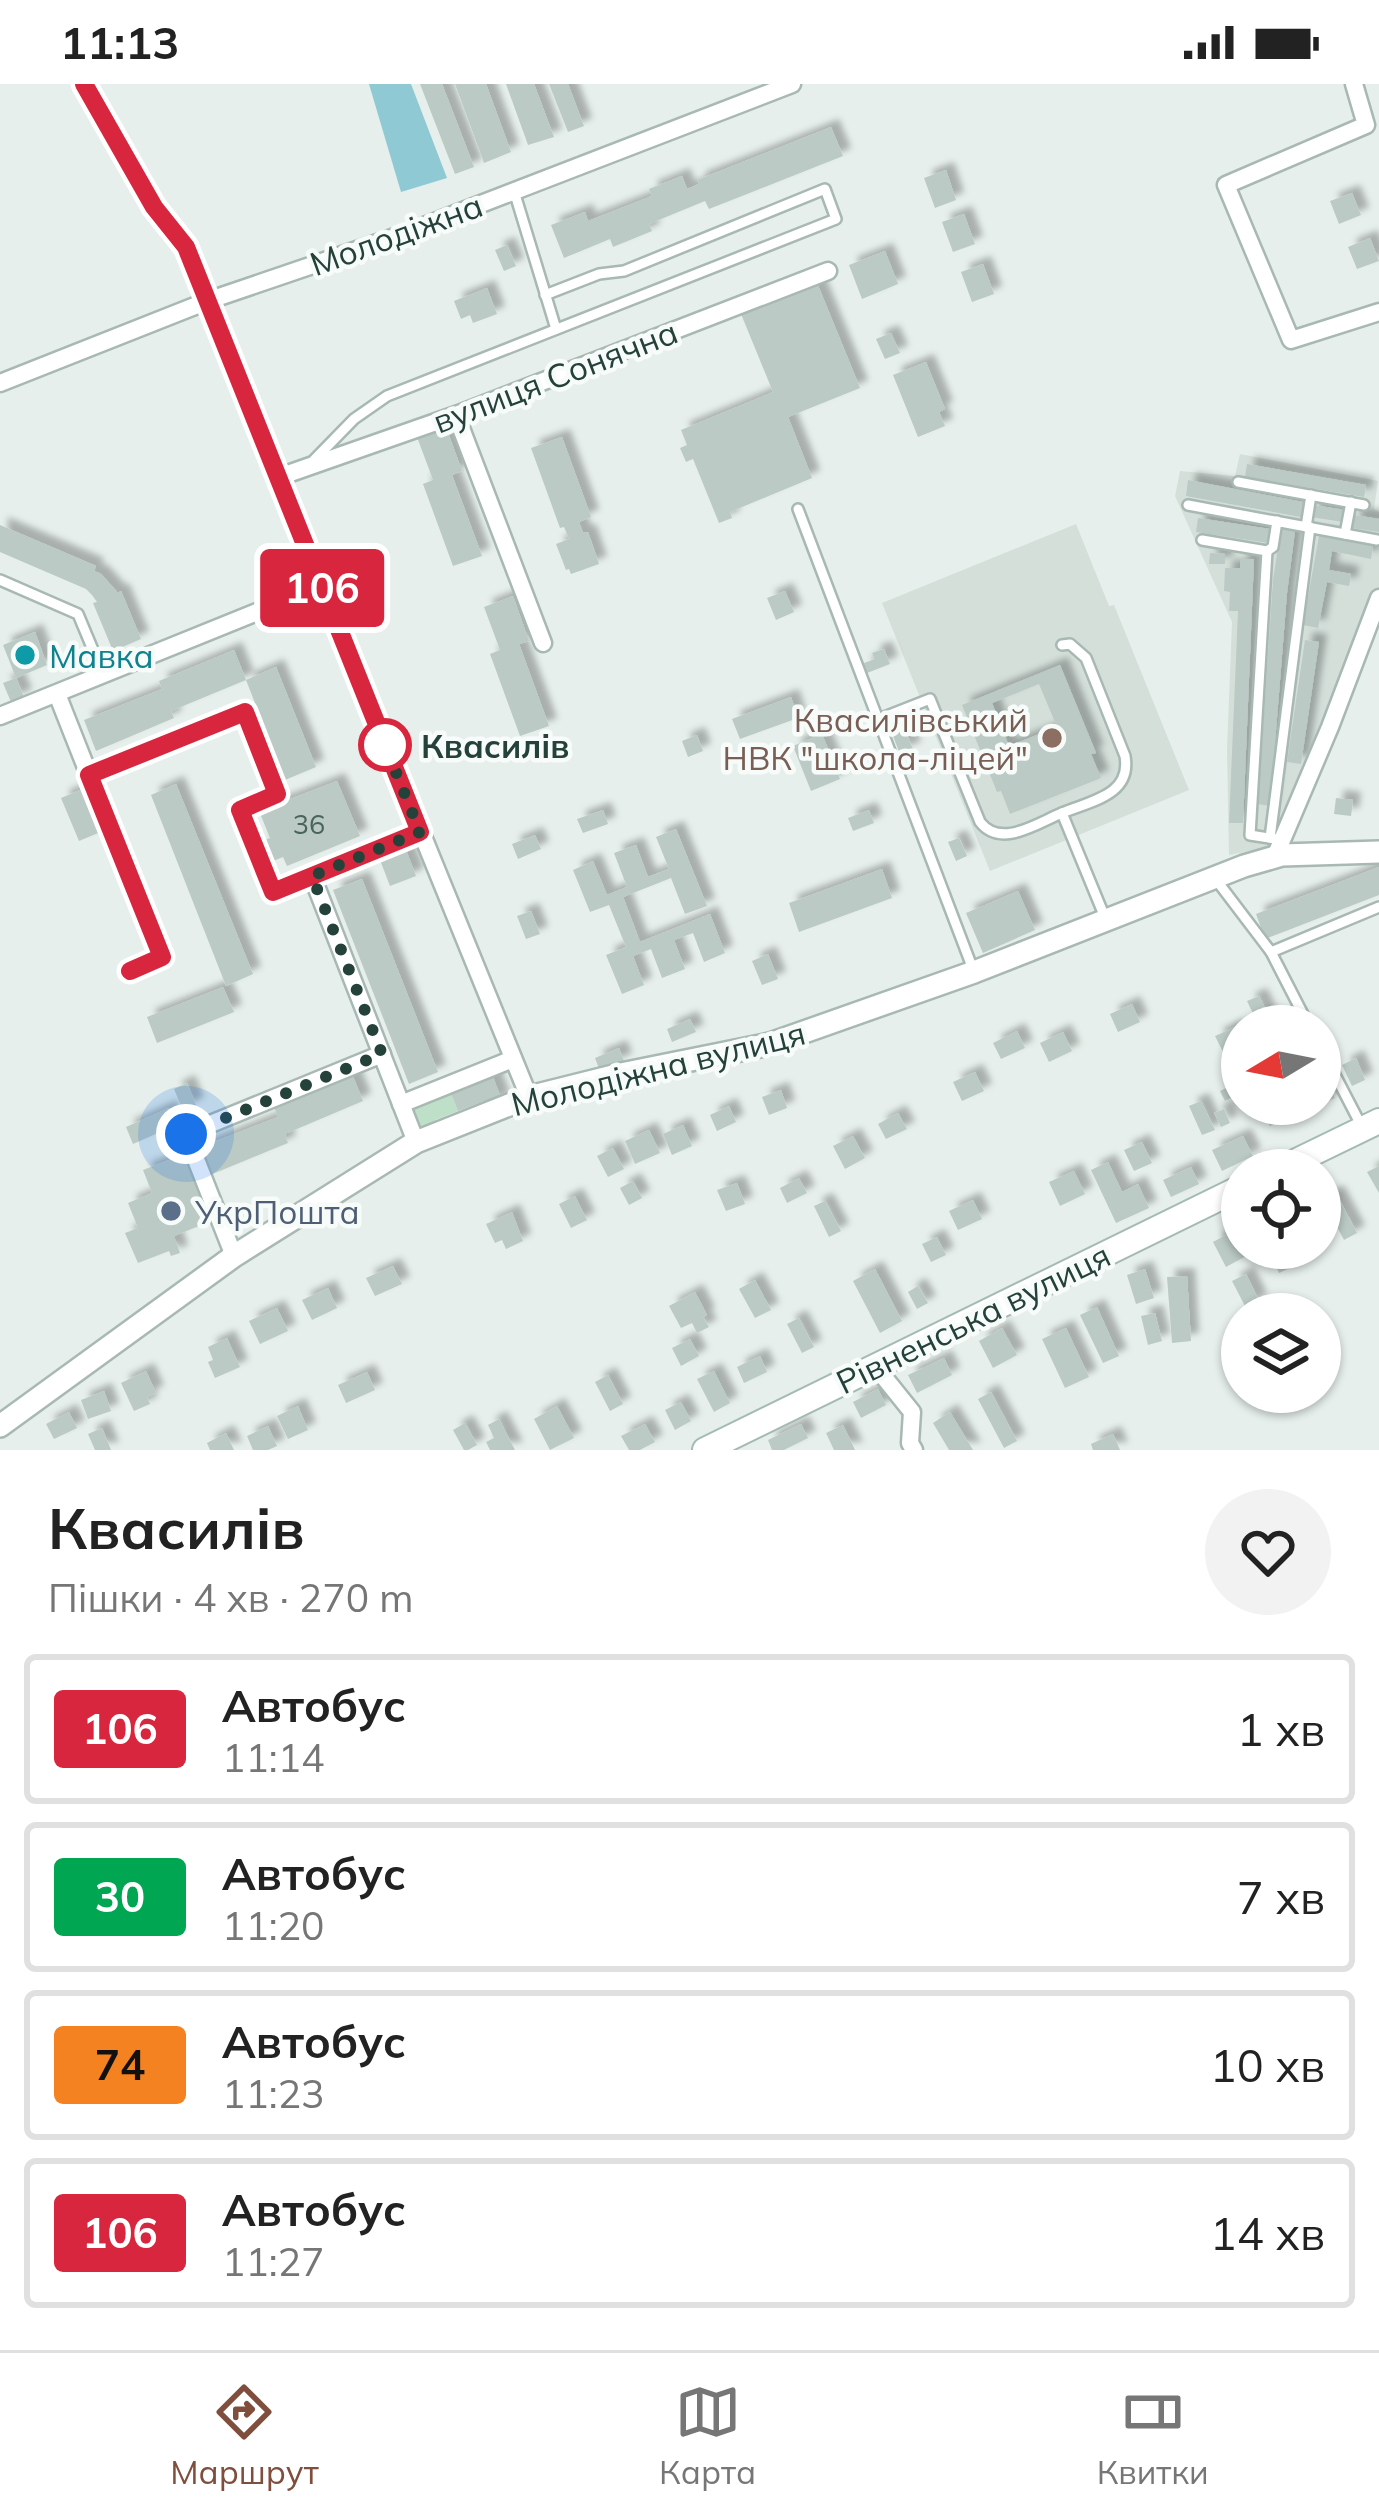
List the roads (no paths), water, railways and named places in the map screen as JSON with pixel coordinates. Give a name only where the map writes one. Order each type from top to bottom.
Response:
[{"type":"main road","points":[[1321,1149],[1371,1125]]},
{"type":"main road","name":"Рівненська вулиця","points":[[705,1450],[1221,1197]]},
{"type":"street","name":"Молодіжна","points":[[0,383],[792,84]]},
{"type":"street","points":[[1354,84],[1366,125],[1226,185],[1291,340],[1379,312]]},
{"type":"street","name":"вулиця Сонячна","points":[[280,477],[456,416],[829,271]]},
{"type":"street","points":[[210,300],[529,1097]]},
{"type":"street","points":[[456,416],[543,643]]},
{"type":"street","points":[[0,716],[321,586]]},
{"type":"street","points":[[1275,846],[1330,727],[1379,598]]},
{"type":"street","points":[[57,694],[162,957],[130,971]]},
{"type":"street","points":[[89,775],[245,712],[277,794],[240,810],[273,892],[420,832]]},
{"type":"street","name":"Молодіжна вулиця","points":[[0,1426],[234,1256],[416,1142],[529,1097],[770,1044],[974,972],[1214,877],[1275,846],[1282,855],[1379,852]]},
{"type":"street","points":[[312,876],[416,1142]]},
{"type":"street","points":[[234,1256],[186,1134],[382,1054]]},
{"type":"street","points":[[401,1104],[513,1059]]},
{"type":"street","points":[[875,1366],[912,1412],[910,1443],[914,1450]]},
{"type":"lane","points":[[84,84],[154,207],[186,247],[210,300]]},
{"type":"lane","points":[[307,466],[354,419],[387,396],[836,218],[825,189],[624,271],[599,274],[544,295]]},
{"type":"lane","points":[[514,191],[556,329]]},
{"type":"lane","points":[[1238,482],[1364,505]]},
{"type":"lane","points":[[1268,551],[1250,835],[1275,846],[1311,495]]},
{"type":"lane","points":[[1345,534],[1351,502]]},
{"type":"lane","points":[[1188,505],[1377,540]]},
{"type":"lane","points":[[798,509],[974,972]]},
{"type":"lane","points":[[1202,540],[1268,551],[1273,548],[1277,521]]},
{"type":"lane","points":[[0,580],[78,614],[103,674]]},
{"type":"lane","points":[[879,719],[930,699],[986,830],[1003,836],[1062,813],[1115,790],[1127,770],[1086,658],[1078,648],[1062,645]]},
{"type":"lane","points":[[1062,813],[1106,920]]},
{"type":"lane","points":[[1214,877],[1271,952],[1299,1005]]},
{"type":"lane","points":[[1271,952],[1379,907]]},
{"type":"lane","points":[[1341,1085],[1371,1125]]},
{"type":"water","points":[[369,84],[411,84],[447,178],[401,192]]},
{"type":"place","name":"Мавка","points":[[25,655]]},
{"type":"place","name":"Квасилівський НВК \"школа-ліцей\"","points":[[1052,738]]},
{"type":"place","name":"Квасилів","points":[[385,745]]},
{"type":"place","name":"УкрПошта","points":[[171,1211]]}]
